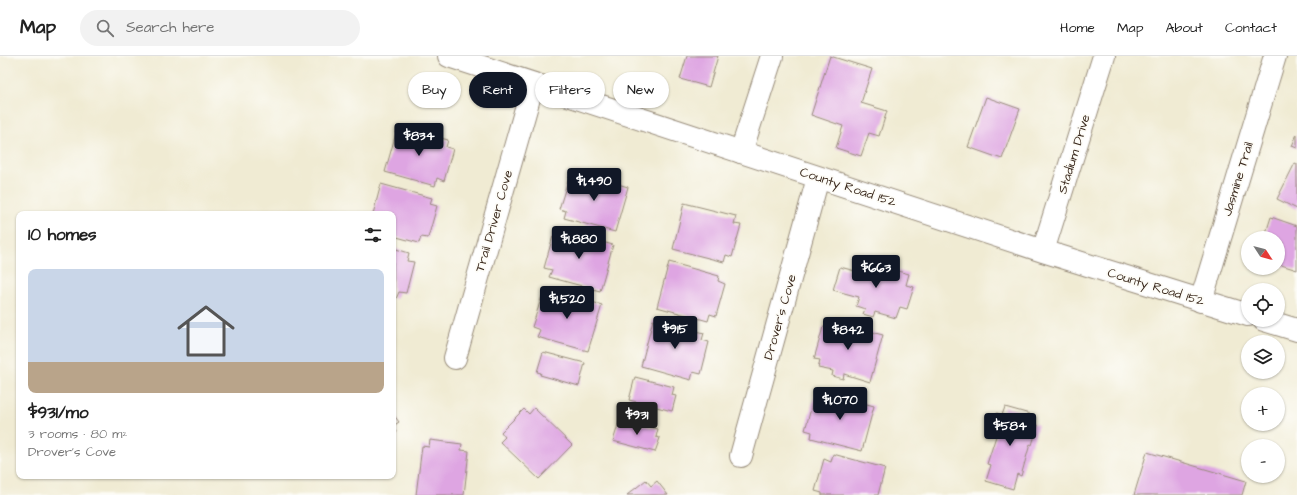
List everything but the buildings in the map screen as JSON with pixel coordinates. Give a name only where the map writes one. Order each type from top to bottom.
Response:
[{"type":"street","name":"County Road 152","points":[[449,56],[1043,251],[1241,313]]},
{"type":"street","points":[[741,152],[772,56]]},
{"type":"street","name":"Stadium Drive","points":[[1043,251],[1104,56]]},
{"type":"street","name":"Jasmine Trail","points":[[1201,301],[1275,56]]},
{"type":"street","name":"Trail Driver Cove","points":[[455,358],[533,84]]},
{"type":"street","name":"Drover’s Cove","points":[[741,456],[818,178]]},
{"type":"street","points":[[1285,326],[1297,330]]}]
